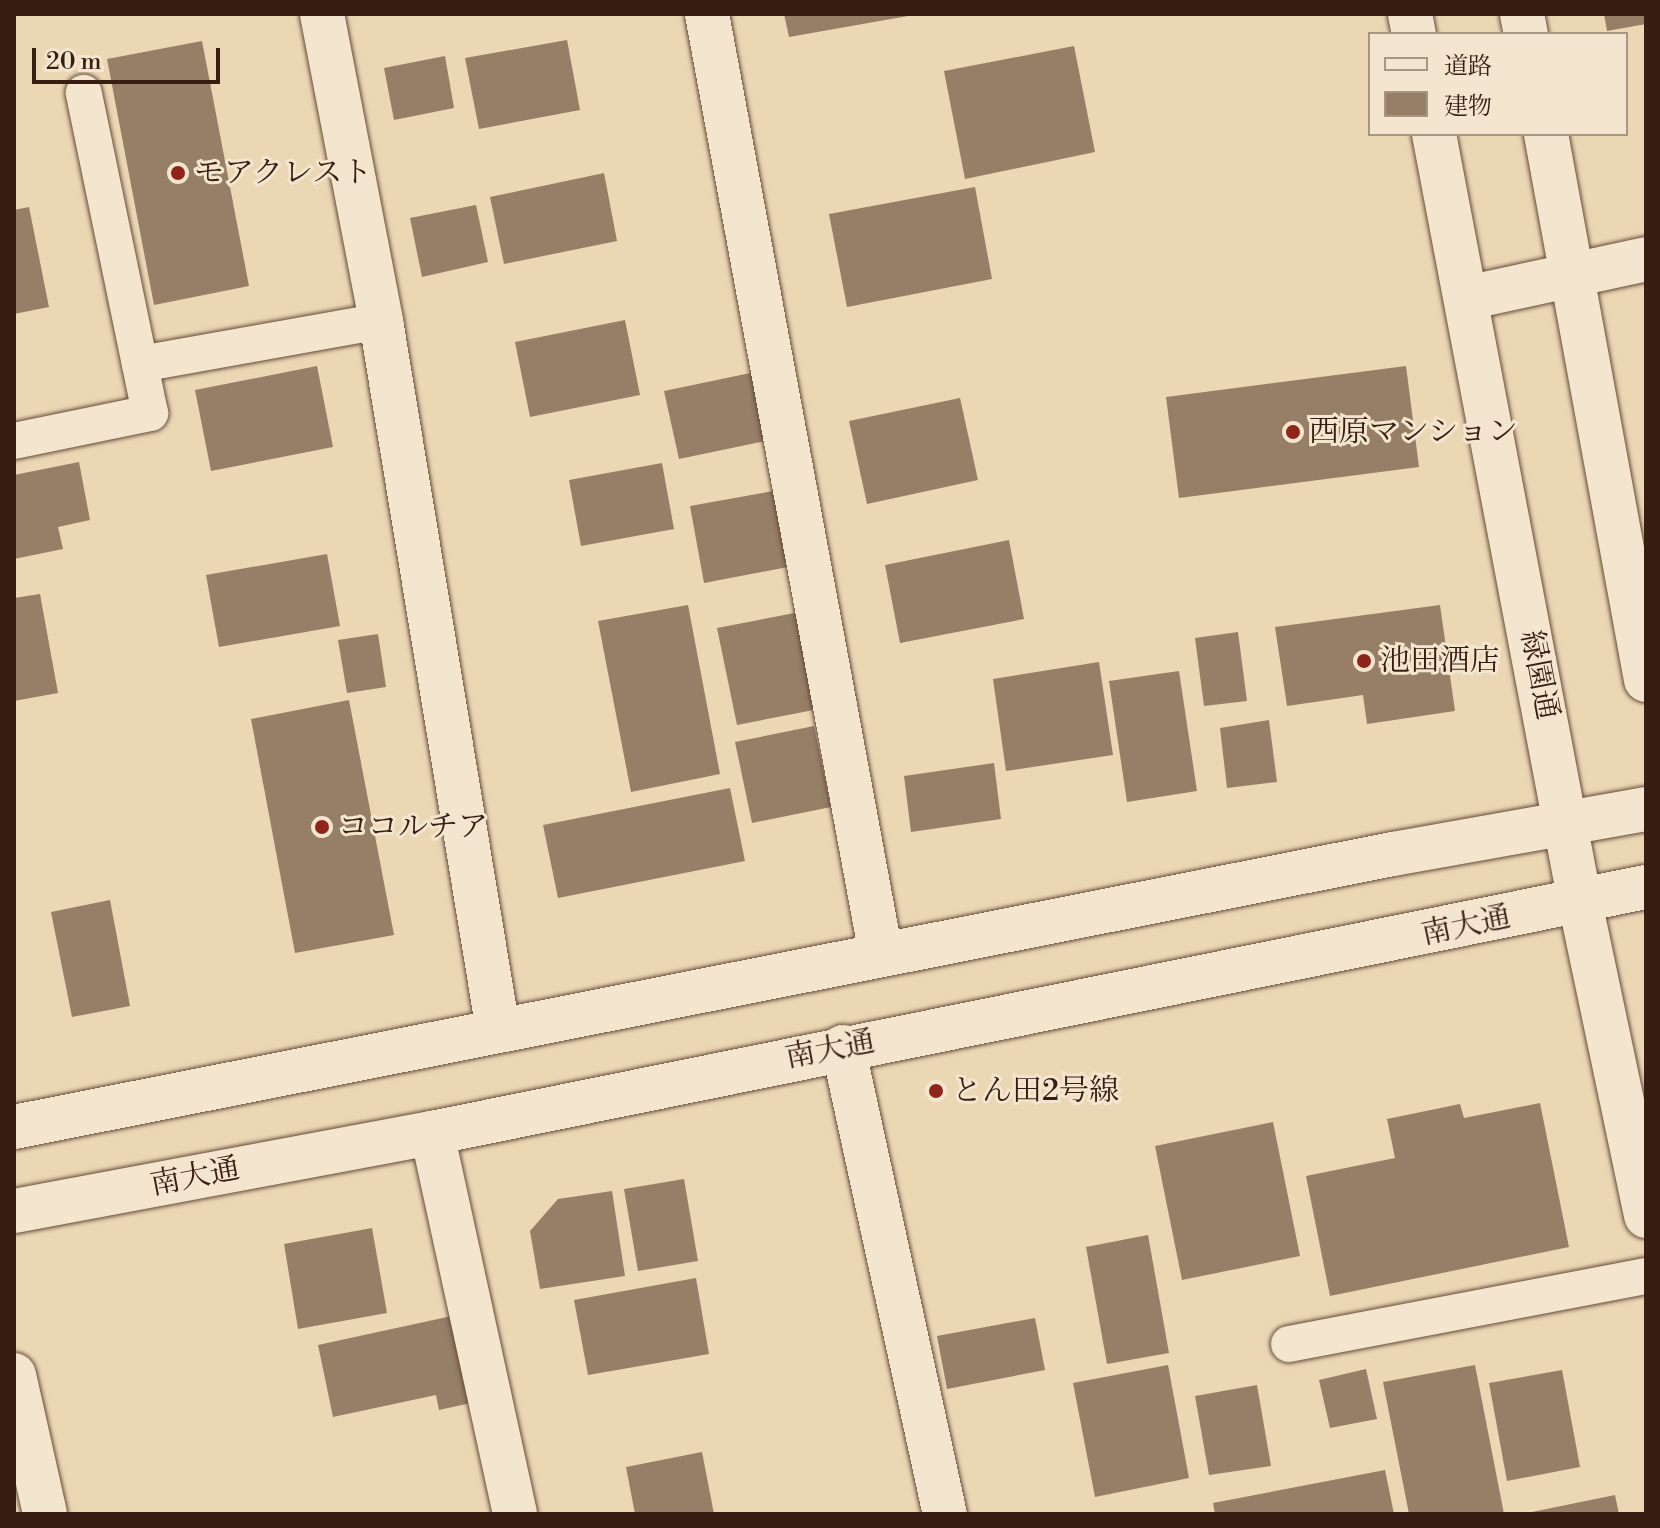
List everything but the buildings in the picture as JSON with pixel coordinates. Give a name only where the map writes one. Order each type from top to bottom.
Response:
[{"type":"street","points":[[322,14],[381,321],[498,1030]]},
{"type":"street","points":[[707,14],[881,955]]},
{"type":"street","name":"緑園通","points":[[1434,136],[1580,902],[1646,1216]]},
{"type":"street","points":[[1546,136],[1646,680]]},
{"type":"street","points":[[1466,298],[1646,259]]},
{"type":"street","points":[[14,1127],[881,955],[1646,809]]},
{"type":"street","name":"南大通","points":[[14,1211],[432,1133],[843,1047],[1646,887]]},
{"type":"street","points":[[843,1047],[945,1514]]},
{"type":"street","points":[[432,1133],[515,1514]]},
{"type":"street","points":[[14,1375],[45,1514]]},
{"type":"lane","points":[[14,441],[150,413],[84,93]]},
{"type":"lane","points":[[140,364],[381,321]]},
{"type":"lane","points":[[1289,1344],[1646,1276]]},
{"type":"place","name":"モアクレスト","points":[[178,173]]},
{"type":"place","name":"西原マンション","points":[[1293,432]]},
{"type":"place","name":"池田酒店","points":[[1364,661]]},
{"type":"place","name":"ココルチア","points":[[322,827]]},
{"type":"place","name":"とん田2号線","points":[[936,1091]]}]
